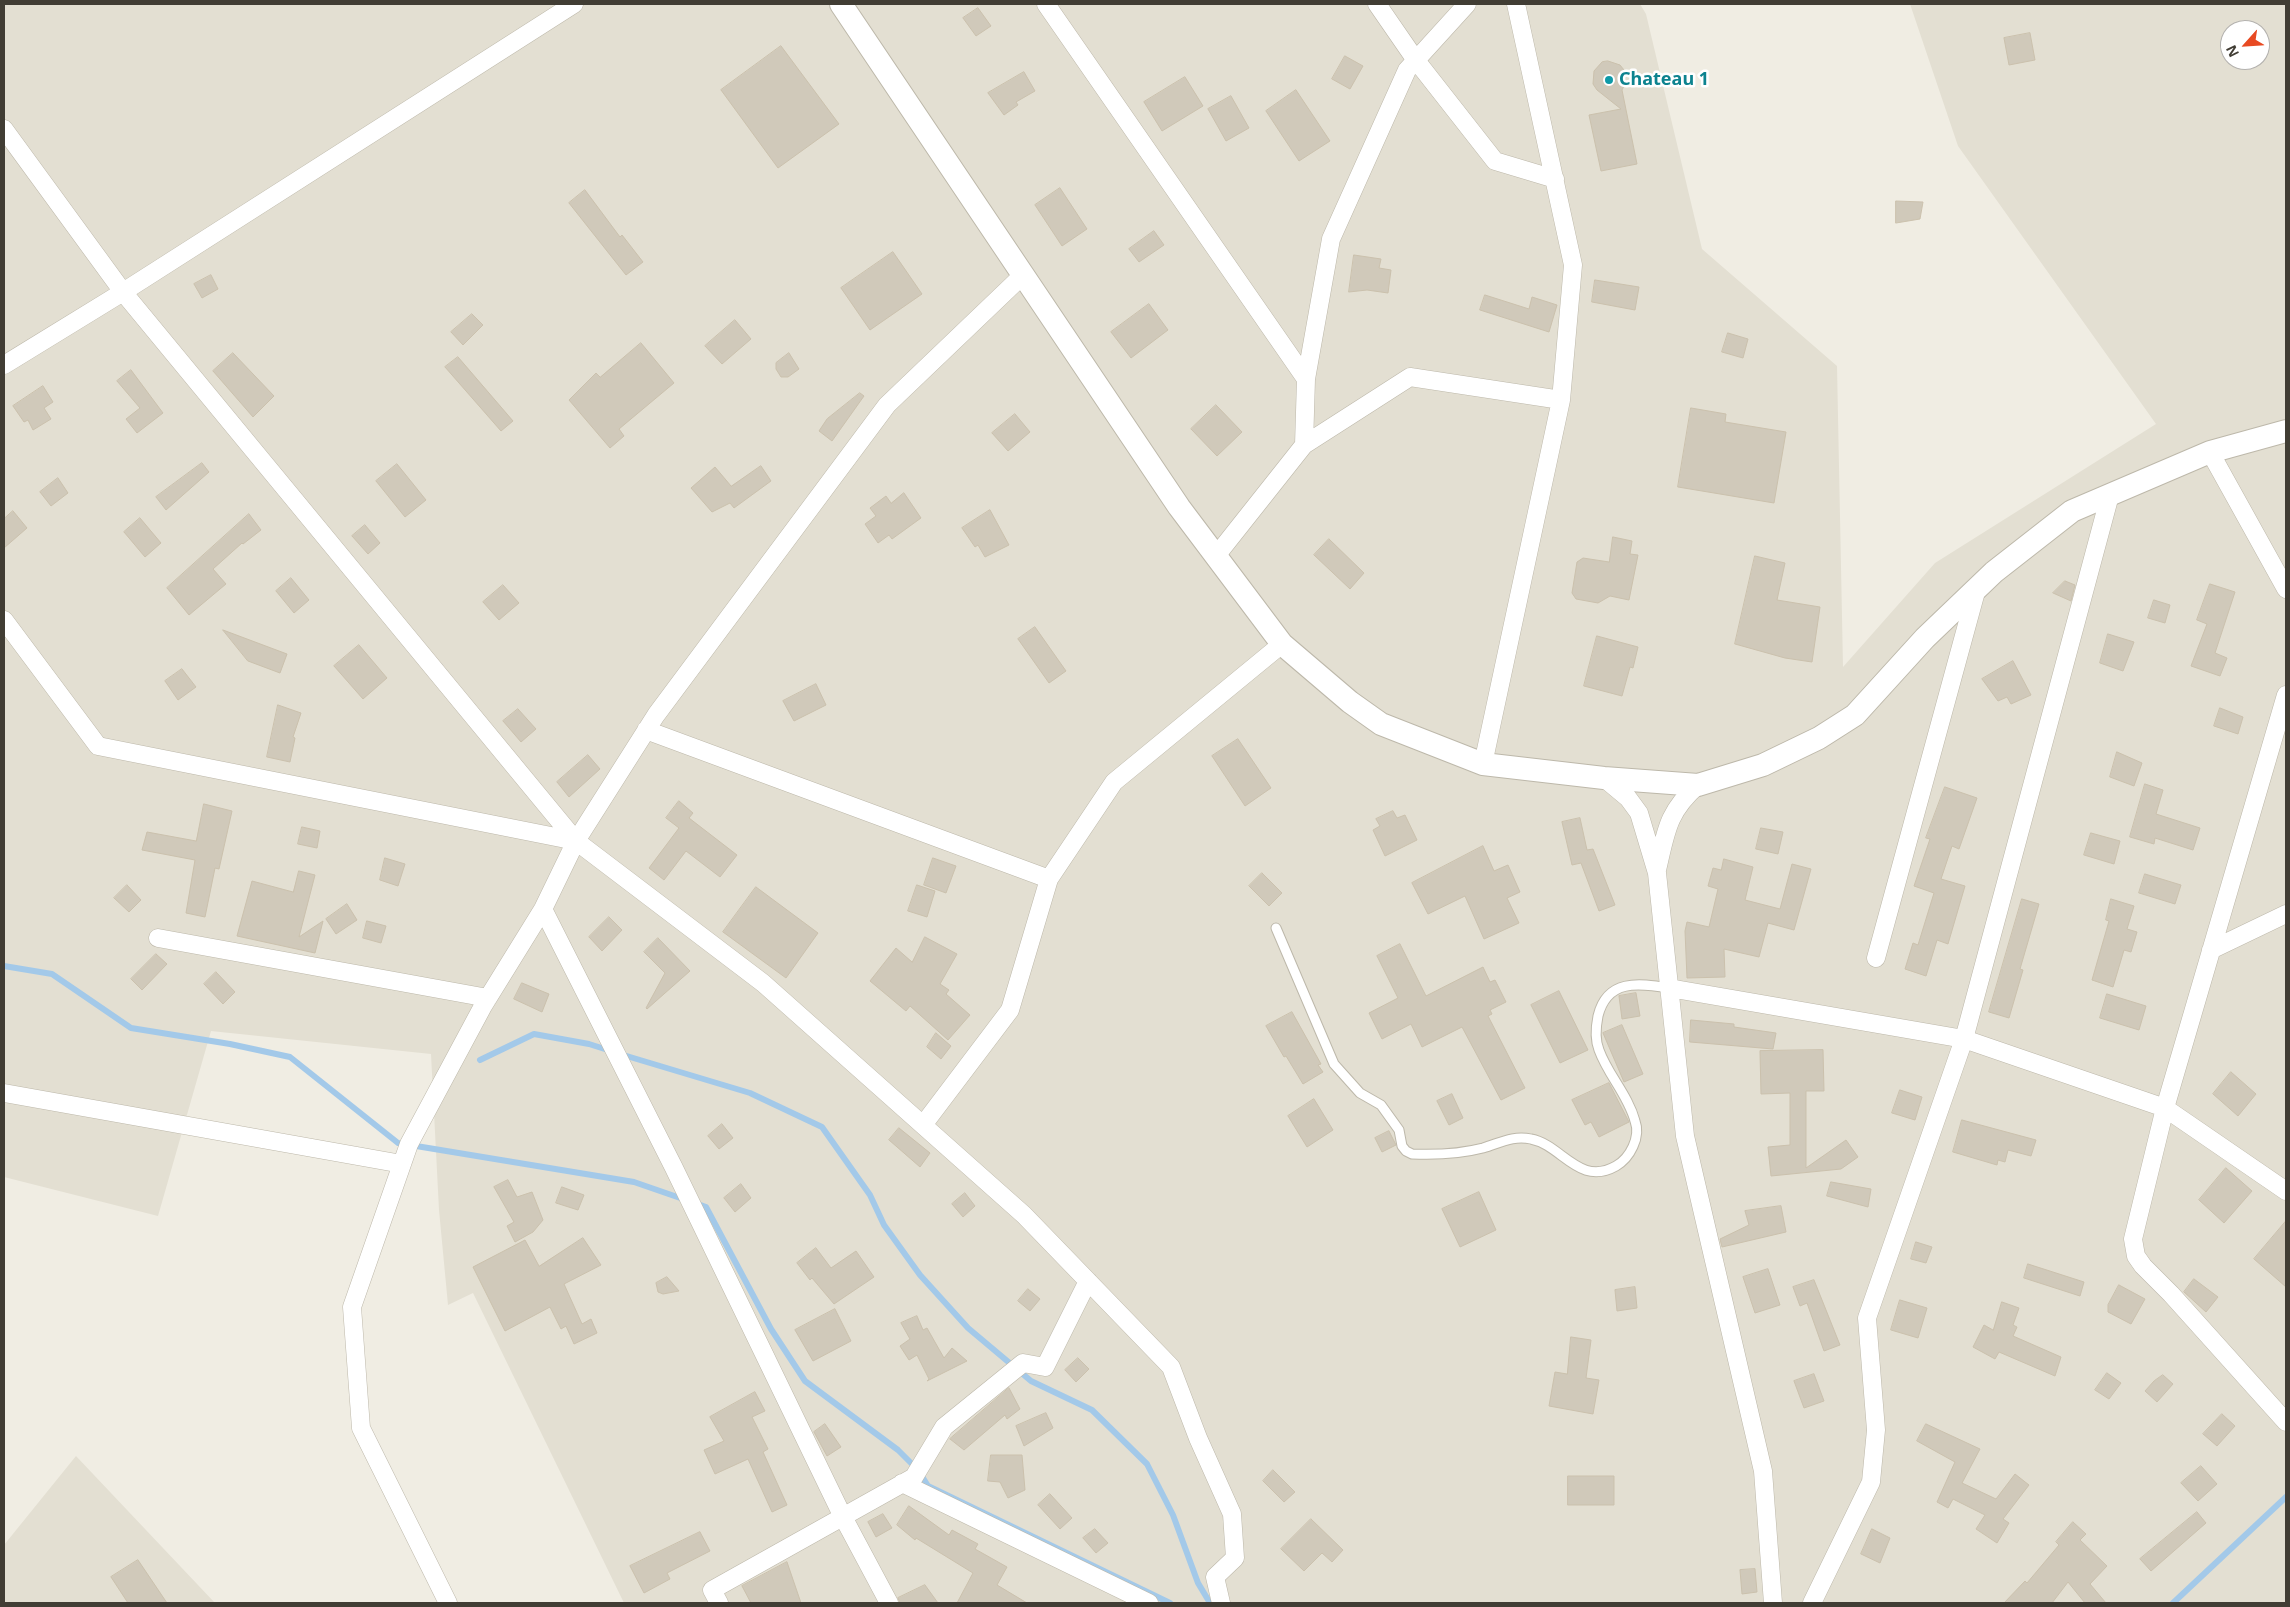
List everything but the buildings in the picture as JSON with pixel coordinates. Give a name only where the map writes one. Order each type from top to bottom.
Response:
[{"type":"street","points":[[4,365],[123,292],[574,4]]},
{"type":"street","points":[[841,4],[1179,507],[1282,644],[1350,702],[1381,724],[1483,764],[1604,778],[1698,785],[1731,777],[1787,755],[1819,738],[1855,715],[1925,638],[1977,588],[2020,550],[2072,511],[2210,452],[2286,431]]},
{"type":"street","points":[[1046,4],[1306,379]]},
{"type":"street","points":[[1377,4],[1415,59],[1495,162],[1555,179]]},
{"type":"street","points":[[1304,444],[1306,379],[1331,239],[1407,70],[1467,4]]},
{"type":"street","points":[[1483,764],[1560,400],[1573,265],[1516,4]]},
{"type":"street","points":[[4,129],[123,292],[576,841],[763,984],[923,1125],[1024,1215],[1171,1367],[1198,1438],[1232,1514],[1236,1558],[1215,1577],[1221,1603]]},
{"type":"street","points":[[448,1603],[361,1428],[352,1307],[409,1144],[488,998],[543,909],[576,841],[646,730],[887,405],[1023,275]]},
{"type":"street","points":[[1216,556],[1304,444],[1410,377],[1560,400]]},
{"type":"street","points":[[2210,452],[2286,590]]},
{"type":"street","points":[[1812,1603],[1871,1482],[1876,1430],[1867,1318],[1964,1039],[2110,495]]},
{"type":"street","points":[[1876,958],[1977,588]]},
{"type":"street","points":[[4,620],[98,746],[576,841]]},
{"type":"street","points":[[923,1125],[1010,1010],[1049,879],[1114,782],[1282,644]]},
{"type":"street","points":[[2286,695],[2165,1108],[2133,1239],[2136,1256],[2286,1422]]},
{"type":"street","points":[[646,730],[1049,879]]},
{"type":"street","points":[[1604,778],[1628,798],[1639,812],[1657,873],[1685,1136],[1764,1471],[1773,1603]]},
{"type":"street","points":[[1657,873],[1672,813],[1683,798],[1698,785]]},
{"type":"street","points":[[543,909],[674,1168],[842,1515],[889,1603]]},
{"type":"street","points":[[2211,950],[2286,914]]},
{"type":"street","points":[[158,938],[488,998]]},
{"type":"street","points":[[1669,988],[1964,1039],[2165,1108],[2286,1191]]},
{"type":"street","points":[[4,1093],[402,1164]]},
{"type":"street","points":[[719,1603],[712,1590],[842,1515],[914,1477],[944,1427],[1023,1363],[1045,1367],[1088,1281]]},
{"type":"street","points":[[902,1483],[1149,1603]]},
{"type":"lane","points":[[1276,928],[1334,1064],[1360,1093],[1381,1105],[1399,1130],[1402,1146],[1412,1154],[1452,1153],[1484,1148],[1502,1140],[1518,1138],[1533,1139],[1577,1167],[1599,1173],[1615,1167],[1629,1156],[1635,1139],[1636,1122],[1598,1048],[1596,1025],[1601,1006],[1611,992],[1623,986],[1649,985],[1669,988]]},
{"type":"shaded area","points":[[4,4],[1640,4],[1646,14],[1702,249],[1837,366],[1843,667],[1935,563],[2156,424],[1958,146],[1910,4],[2286,4],[2286,1603],[624,1603],[473,1293],[448,1305],[439,1210],[431,1054],[211,1031],[158,1216],[4,1177]]},
{"type":"shaded area","points":[[76,1456],[215,1603],[4,1603],[4,1545]]},
{"type":"waterway","points":[[4,966],[52,974],[131,1028],[230,1044],[290,1057],[398,1143],[634,1182],[686,1200]]},
{"type":"waterway","points":[[480,1060],[534,1034],[589,1044],[611,1051]]},
{"type":"waterway","points":[[620,1054],[750,1093],[822,1127],[870,1195],[884,1225],[920,1275],[968,1328],[1031,1381],[1092,1410],[1147,1464],[1173,1515],[1198,1583],[1210,1603]]},
{"type":"waterway","points":[[695,1203],[706,1207],[771,1329],[805,1381],[898,1450],[918,1470],[928,1486],[1170,1603]]},
{"type":"waterway","points":[[2173,1603],[2286,1497]]},
{"type":"place","name":"Chateau 1","points":[[1609,80]]}]
